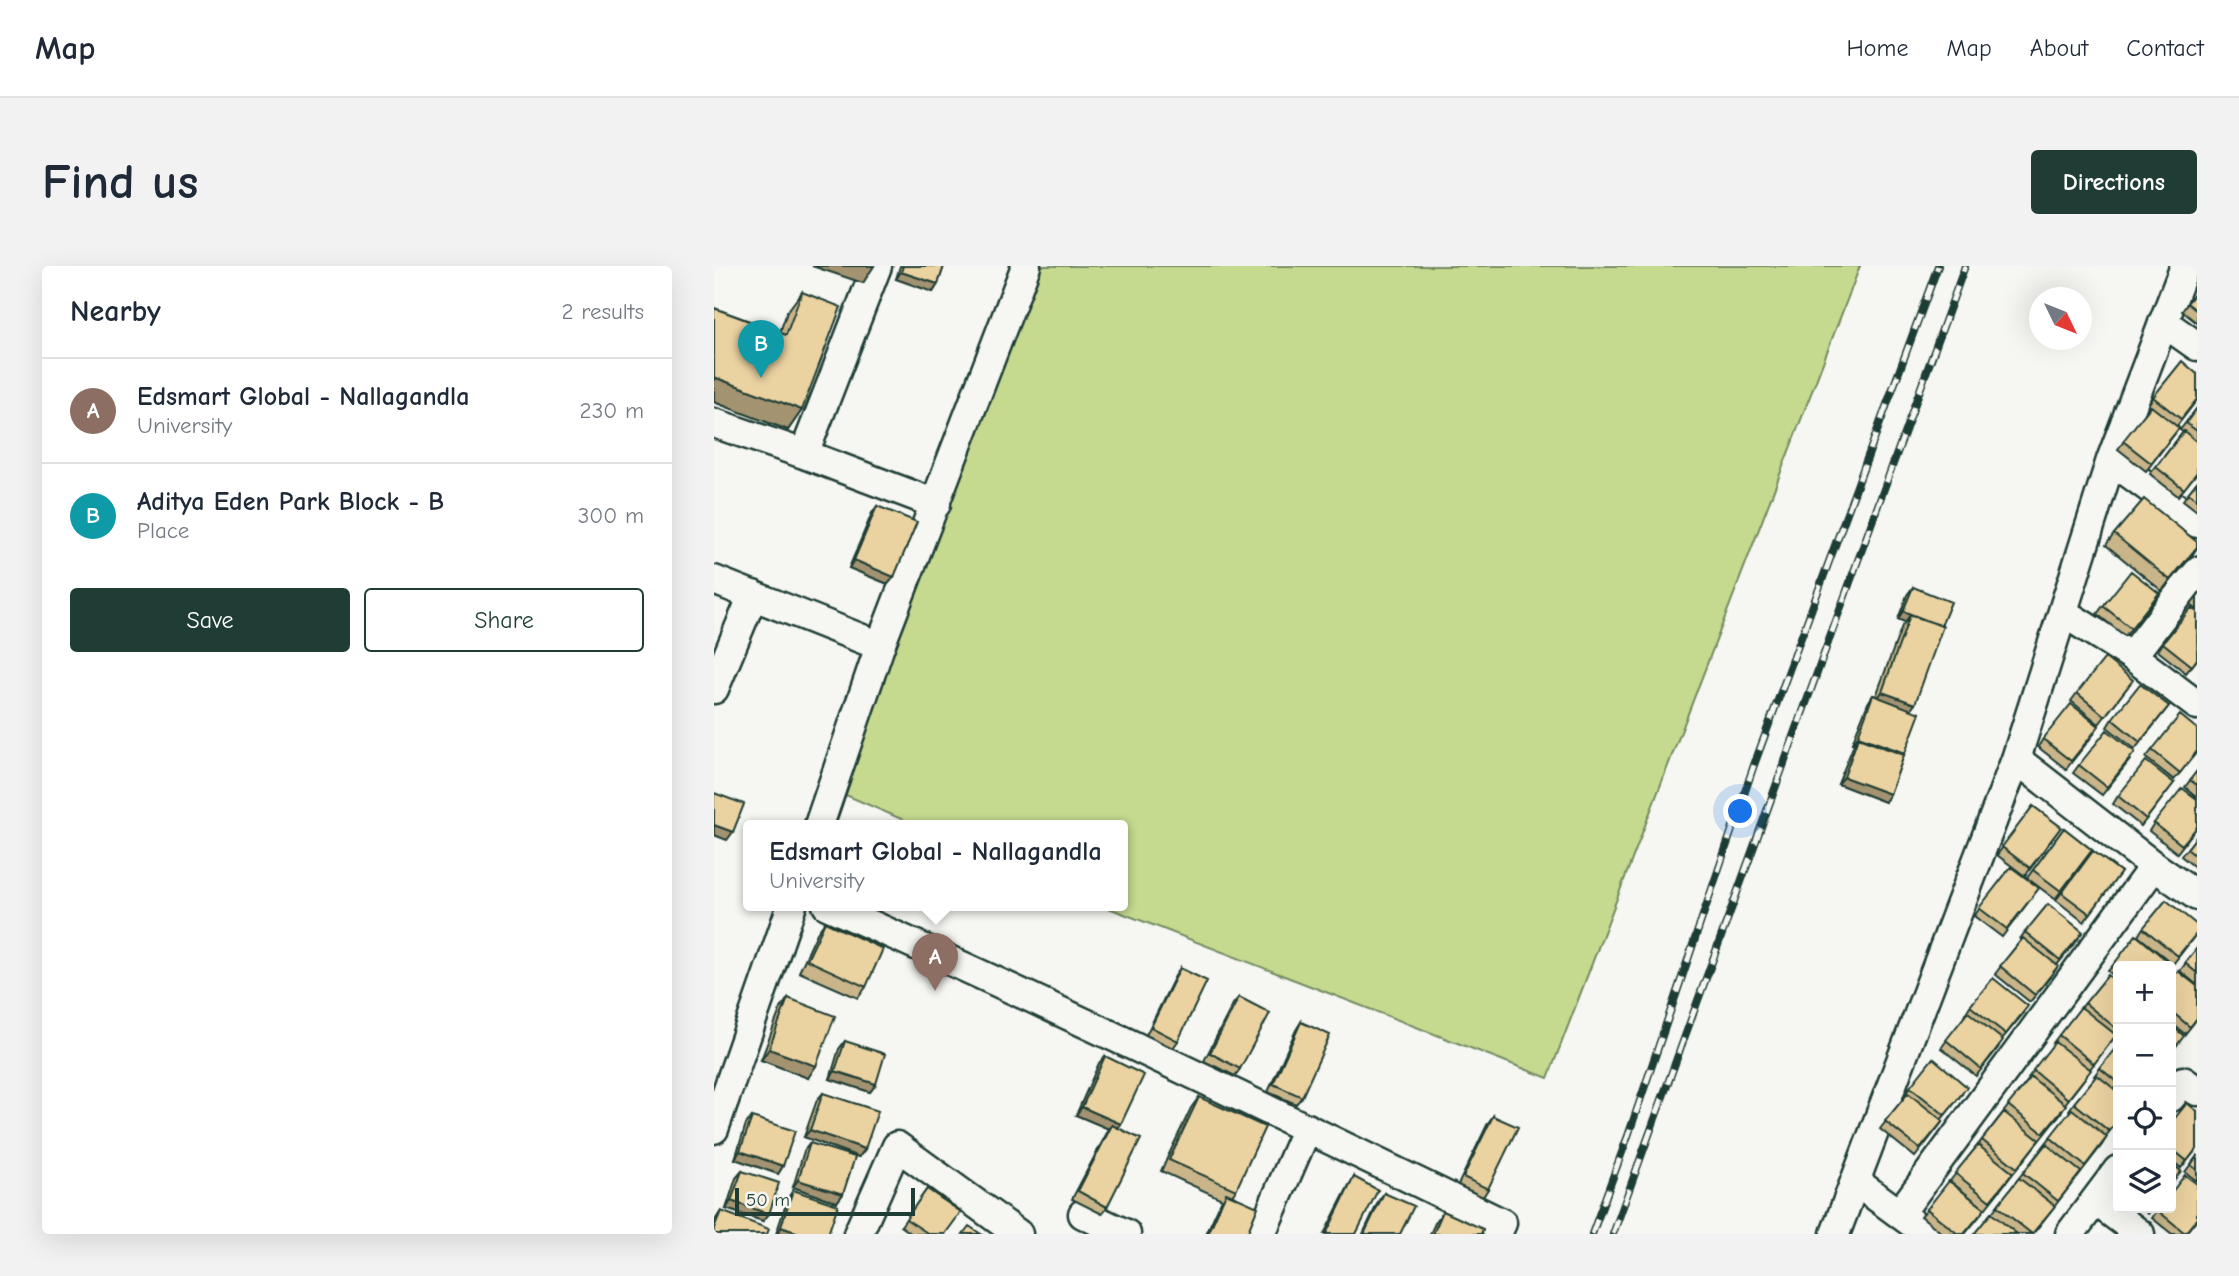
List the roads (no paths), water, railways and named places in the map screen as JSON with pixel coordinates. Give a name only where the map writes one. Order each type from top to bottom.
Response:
[{"type":"street","points":[[804,454],[877,266]]},
{"type":"street","points":[[821,820],[880,646],[1026,266]]},
{"type":"street","points":[[1835,1234],[2016,759],[2111,460],[2185,266]]},
{"type":"street","points":[[2163,322],[2197,346]]},
{"type":"street","points":[[714,423],[936,504]]},
{"type":"street","points":[[2111,460],[2197,523]]},
{"type":"street","points":[[2133,656],[2197,571]]},
{"type":"street","points":[[714,580],[880,646]]},
{"type":"street","points":[[714,689],[753,595]]},
{"type":"street","points":[[2064,613],[2133,656],[2197,705]]},
{"type":"street","points":[[2016,759],[2197,896]]},
{"type":"street","points":[[1900,1213],[2154,866]]},
{"type":"street","points":[[714,1129],[724,1066],[789,911]]},
{"type":"street","points":[[841,911],[919,945],[1307,1128],[1502,1223],[1497,1234]]},
{"type":"street","points":[[1261,1234],[1307,1128]]},
{"type":"street","points":[[858,1234],[897,1146],[1018,1234]]},
{"type":"street","points":[[2070,1234],[2113,1177]]},
{"type":"street","points":[[1855,1181],[1927,1234]]},
{"type":"street","points":[[2096,1201],[2140,1234]]},
{"type":"street","points":[[1083,1214],[1126,1234]]},
{"type":"railway","points":[[1592,1234],[1754,765],[1938,266]]},
{"type":"railway","points":[[1613,1234],[1965,266]]},
{"type":"place","name":"Aditya Eden Park Block - B","points":[[761,378]]},
{"type":"place","name":"Edsmart Global - Nallagandla","points":[[935,991]]}]
